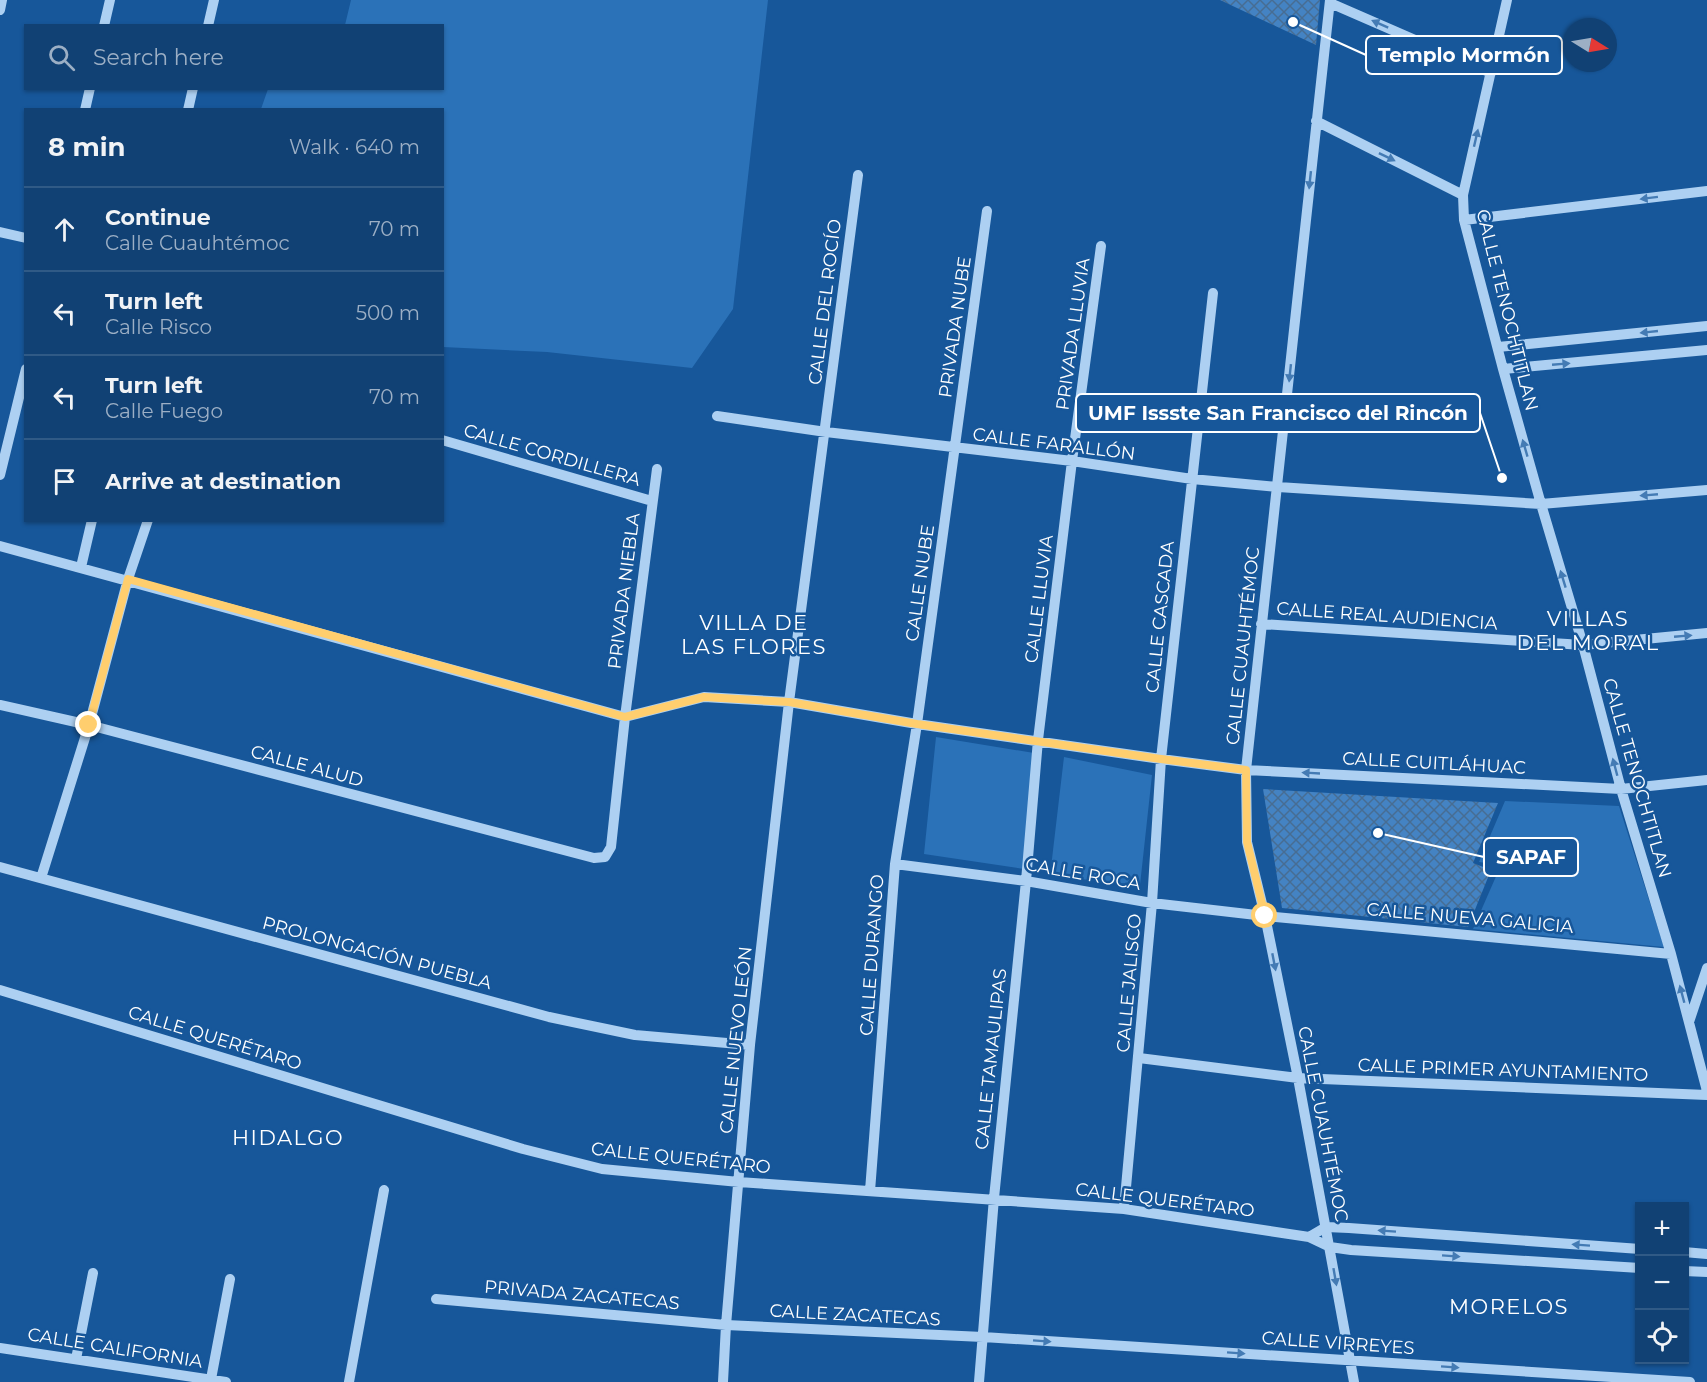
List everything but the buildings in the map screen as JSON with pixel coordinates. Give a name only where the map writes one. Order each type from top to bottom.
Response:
[{"type":"street","points":[[0,10],[2,0]]},
{"type":"street","points":[[104,24],[110,0]]},
{"type":"street","points":[[208,24],[214,0]]},
{"type":"street","name":"CALLE TENOCHTITLAN","points":[[1507,0],[1463,195],[1464,220],[1503,369],[1583,645],[1621,789],[1671,954],[1707,1093]]},
{"type":"street","points":[[1330,1],[1491,73]]},
{"type":"street","name":"CALLE CUAUHTÉMOC","points":[[1330,1],[1246,770],[1247,842],[1265,916],[1298,1078],[1354,1382]]},
{"type":"street","points":[[85,108],[90,90]]},
{"type":"street","points":[[188,108],[193,90]]},
{"type":"street","points":[[1316,121],[1463,195]]},
{"type":"street","name":"CALLE DEL ROCÍO","points":[[789,702],[858,176]]},
{"type":"street","points":[[1464,220],[1707,191]]},
{"type":"street","name":"PRIVADA NUBE","points":[[955,447],[987,211]]},
{"type":"street","points":[[0,232],[24,238]]},
{"type":"street","name":"PRIVADA LLUVIA","points":[[1072,461],[1101,246]]},
{"type":"street","name":"CALLE CASCADA","points":[[1161,759],[1212,293]]},
{"type":"street","points":[[1498,347],[1707,326]]},
{"type":"street","points":[[1503,369],[1707,350]]},
{"type":"street","points":[[0,475],[24,377]]},
{"type":"street","name":"CALLE FARALLÓN","points":[[717,416],[826,432],[1072,461],[1192,479],[1278,487],[1541,504],[1707,490]]},
{"type":"street","name":"CALLE CORDILLERA","points":[[444,441],[652,501]]},
{"type":"street","name":"CALLE NUBE","points":[[917,724],[955,447]]},
{"type":"street","name":"CALLE LLUVIA","points":[[1038,740],[1072,461]]},
{"type":"street","name":"PRIVADA NIEBLA","points":[[605,857],[611,847],[625,717],[657,469]]},
{"type":"street","points":[[81,567],[92,522]]},
{"type":"street","points":[[41,878],[89,725],[128,579],[147,522]]},
{"type":"street","points":[[0,546],[128,579],[625,717]]},
{"type":"street","name":"CALLE REAL AUDIENCIA","points":[[1261,624],[1583,645],[1707,633]]},
{"type":"street","name":"CALLE CUITLÁHUAC","points":[[625,717],[704,697],[789,702],[917,724],[1246,770],[1621,789],[1707,780]]},
{"type":"street","name":"CALLE NUEVO LEÓN","points":[[723,1382],[750,1045],[789,702]]},
{"type":"street","name":"CALLE ALUD","points":[[0,705],[89,725],[594,858],[605,857]]},
{"type":"street","name":"CALLE DURANGO","points":[[870,1191],[896,864],[917,724]]},
{"type":"street","name":"CALLE TAMAULIPAS","points":[[979,1382],[994,1198],[1038,740]]},
{"type":"street","name":"CALLE JALISCO","points":[[1124,1209],[1152,903],[1161,759]]},
{"type":"street","name":"CALLE ROCA","points":[[896,864],[1026,881],[1152,903],[1265,916]]},
{"type":"street","name":"PROLONGACIÓN PUEBLA","points":[[0,867],[549,1017],[635,1035],[750,1045]]},
{"type":"street","name":"CALLE NUEVA GALICIA","points":[[1265,916],[1671,954]]},
{"type":"street","points":[[1689,1022],[1707,968]]},
{"type":"street","name":"CALLE QUERÉTARO","points":[[0,990],[523,1149],[602,1169],[739,1182],[994,1198],[1124,1209],[1309,1237],[1330,1247]]},
{"type":"street","name":"CALLE PRIMER AYUNTAMIENTO","points":[[1138,1058],[1298,1078],[1707,1093]]},
{"type":"street","points":[[349,1382],[384,1190]]},
{"type":"street","points":[[1309,1237],[1326,1227],[1635,1249]]},
{"type":"street","points":[[1330,1247],[1635,1268]]},
{"type":"street","points":[[1689,1252],[1707,1254]]},
{"type":"street","points":[[1689,1271],[1707,1272]]},
{"type":"street","points":[[76,1359],[93,1273]]},
{"type":"street","points":[[211,1380],[230,1279]]},
{"type":"street","name":"PRIVADA ZACATECAS","points":[[436,1299],[726,1325]]},
{"type":"street","name":"CALLE ZACATECAS","points":[[726,1325],[983,1337]]},
{"type":"street","name":"CALLE VIRREYES","points":[[983,1337],[1690,1382]]},
{"type":"street","name":"CALLE CALIFORNIA","points":[[0,1348],[226,1382]]},
{"type":"shaded area","points":[[351,0],[768,0],[733,309],[692,368],[547,352],[444,347],[444,108],[261,108],[268,90],[444,90],[444,24],[345,24]]},
{"type":"shaded area","points":[[936,737],[1034,753],[1024,869],[924,854]]},
{"type":"shaded area","points":[[1064,757],[1152,775],[1140,885],[1050,876]]},
{"type":"shaded area","points":[[1505,801],[1619,806],[1664,947],[1473,929],[1501,865],[1479,862]]},
{"type":"place","name":"Templo Mormón","points":[[1293,22]]},
{"type":"place","name":"UMF Issste San Francisco del Rincón","points":[[1502,478]]},
{"type":"place","name":"SAPAF","points":[[1378,833]]},
{"type":"district","name":"VILLAS DEL MORAL","points":[[1588,630]]},
{"type":"district","name":"VILLA DE LAS FLORES","points":[[754,634]]},
{"type":"district","name":"HIDALGO","points":[[288,1137]]},
{"type":"district","name":"MORELOS","points":[[1509,1306]]},
{"type":"route","points":[[89,725],[128,579],[625,717],[704,697],[789,702],[917,724],[1246,770],[1247,842],[1265,916]]}]
